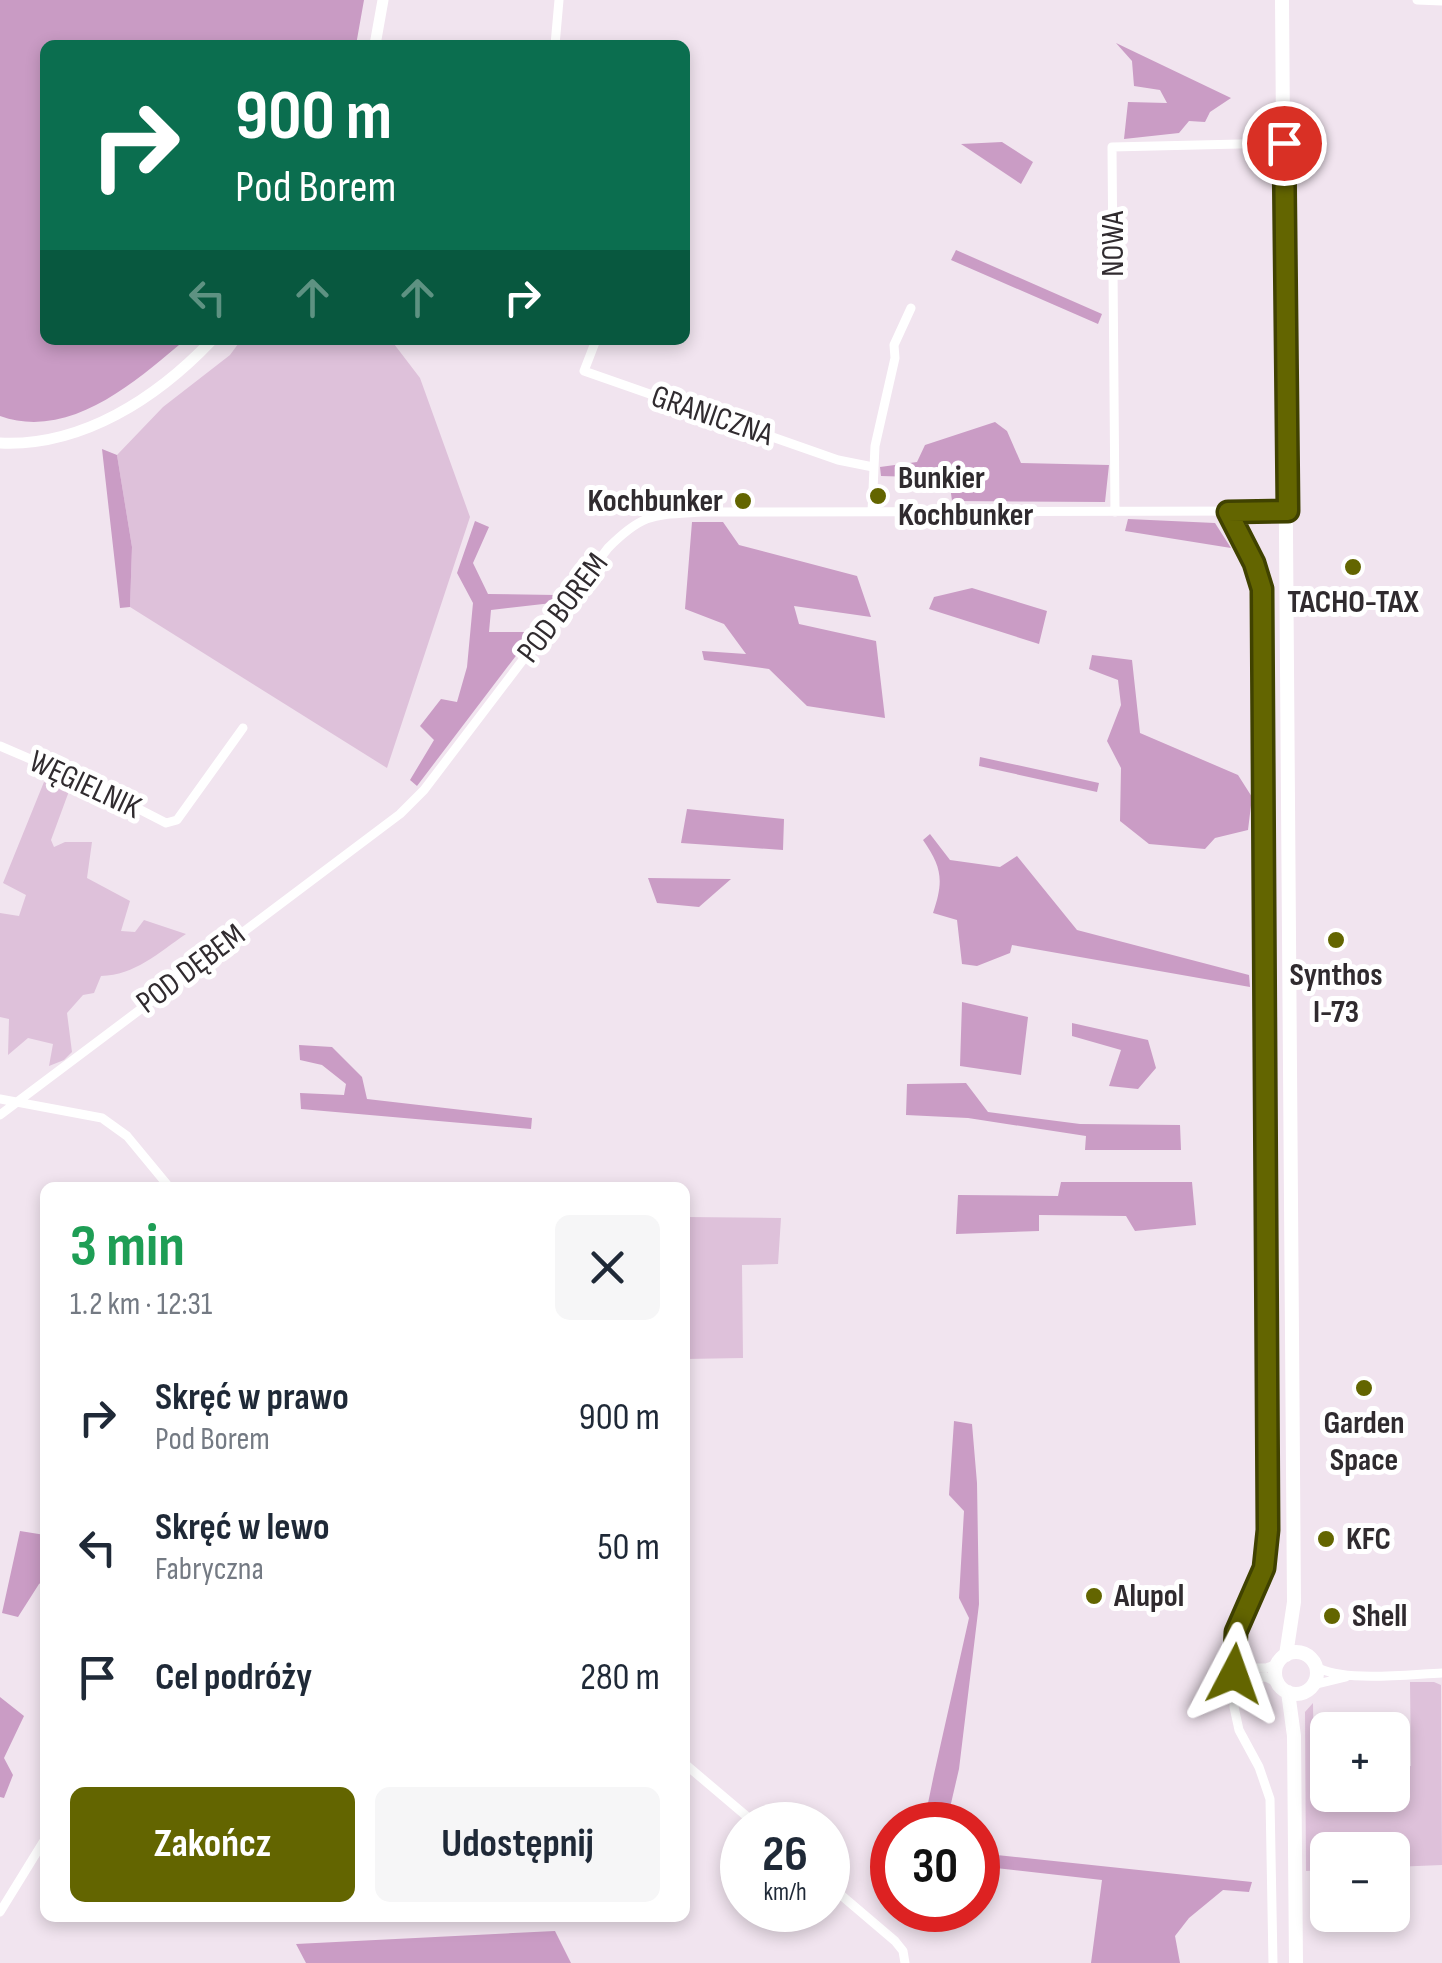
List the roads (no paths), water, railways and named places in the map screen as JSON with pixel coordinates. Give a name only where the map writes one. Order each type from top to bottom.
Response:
[{"type":"main road","points":[[1282,0],[1294,1602],[1303,1654],[1316,1666],[1317,1676],[1295,1689]]},
{"type":"main road","points":[[1294,1602],[1282,1660],[1295,1689],[1296,1963]]},
{"type":"main road","points":[[1282,1660],[1303,1654]]},
{"type":"street","points":[[375,40],[382,0]]},
{"type":"street","points":[[555,40],[559,0]]},
{"type":"street","points":[[1417,0],[1442,1]]},
{"type":"street","name":"NOWA","points":[[1115,512],[1112,147],[1284,143]]},
{"type":"street","points":[[872,512],[872,467],[894,344],[911,308]]},
{"type":"street","points":[[0,443],[30,444],[88,430],[149,396],[206,345]]},
{"type":"street","name":"GRANICZNA","points":[[594,345],[584,372],[838,460],[872,467]]},
{"type":"street","name":"POD BOREM","points":[[380,827],[424,790],[608,548],[630,525],[643,518],[683,513],[1288,511]]},
{"type":"street","points":[[1228,512],[1254,563],[1262,589],[1267,1553],[1236,1632],[1234,1674],[1239,1730],[1259,1767],[1270,1799],[1273,1963]]},
{"type":"street","name":"WĘGIELNIK","points":[[0,746],[100,789],[166,824],[177,820],[243,728]]},
{"type":"street","name":"POD DĘBEM","points":[[0,1115],[380,827]]},
{"type":"street","points":[[0,1099],[102,1118],[127,1136],[165,1182]]},
{"type":"street","points":[[1234,1674],[1266,1668],[1282,1660]]},
{"type":"street","points":[[1316,1666],[1358,1675],[1442,1674]]},
{"type":"street","points":[[1234,1674],[1266,1677],[1295,1689],[1358,1675]]},
{"type":"street","points":[[690,1768],[730,1802]]},
{"type":"street","points":[[0,1912],[40,1847]]},
{"type":"street","points":[[850,1903],[895,1941],[906,1963]]},
{"type":"place","name":"Bunkier Kochbunker","points":[[878,496]]},
{"type":"place","name":"Kochbunker","points":[[743,501]]},
{"type":"place","name":"TACHO-TAX","points":[[1353,567]]},
{"type":"place","name":"Synthos I-73","points":[[1336,940]]},
{"type":"place","name":"Garden Space","points":[[1364,1388]]},
{"type":"place","name":"KFC","points":[[1326,1539]]},
{"type":"place","name":"Alupol","points":[[1094,1596]]},
{"type":"place","name":"Shell","points":[[1332,1616]]}]
